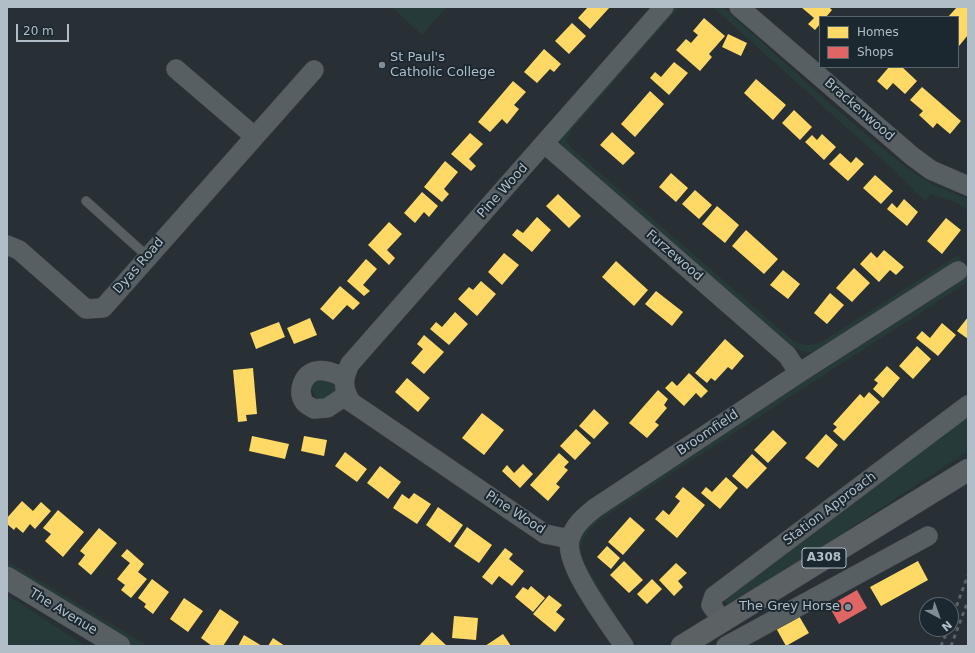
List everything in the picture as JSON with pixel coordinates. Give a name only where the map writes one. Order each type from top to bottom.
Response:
[{"type":"highway","name":"A308","points":[[682,646],[967,470]]},
{"type":"street","name":"Pine Wood","points":[[570,539],[544,534],[351,402],[345,386],[350,364],[664,7]]},
{"type":"street","name":"Brackenwood","points":[[739,7],[912,156],[931,170],[968,186]]},
{"type":"street","points":[[176,69],[254,136]]},
{"type":"street","name":"Dyas Road","points":[[7,245],[19,250],[86,310],[103,308],[147,256],[314,70]]},
{"type":"street","name":"Furzewood","points":[[545,144],[786,355],[799,373]]},
{"type":"street","name":"Broomfield","points":[[624,646],[574,568],[569,553],[570,539],[579,521],[594,508],[799,373],[958,271]]},
{"type":"street","name":"Station Approach","points":[[722,620],[711,605],[714,596],[968,405]]},
{"type":"street","points":[[726,646],[928,536]]},
{"type":"street","name":"The Avenue","points":[[7,578],[119,646]]},
{"type":"lane","points":[[86,201],[147,256]]},
{"type":"green space","points":[[392,7],[447,7],[422,35]]},
{"type":"green space","points":[[672,7],[679,7],[574,127],[566,140],[569,146],[793,341],[800,344],[809,345],[820,343],[958,255],[968,270],[968,282],[598,521],[593,526],[583,539],[581,554],[583,561],[630,639],[626,641],[576,554],[582,529],[821,351],[806,353],[790,346],[562,149],[559,136]]},
{"type":"green space","points":[[713,7],[723,7],[829,103],[912,172],[934,185],[968,199],[968,211],[958,203],[931,194],[925,201],[886,163]]},
{"type":"green space","points":[[329,376],[337,386],[334,396],[325,401],[316,398],[312,390],[313,382]]},
{"type":"green space","points":[[968,416],[968,451],[729,608],[721,596]]},
{"type":"green space","points":[[7,561],[148,646],[129,646],[7,573]]},
{"type":"green space","points":[[7,595],[81,643],[86,646],[7,646]]},
{"type":"building: Homes","points":[[588,7],[610,7],[590,29],[578,18]]},
{"type":"building: Homes","points":[[801,7],[829,7],[832,10],[827,16],[819,16],[819,25],[815,30],[808,24],[814,18]]},
{"type":"building: Homes","points":[[957,7],[968,7],[968,35],[959,46],[959,16],[949,16]]},
{"type":"building: Homes","points":[[704,18],[725,36],[709,54],[712,57],[700,71],[676,50],[686,39],[691,43],[698,35],[693,31]]},
{"type":"building: Homes","points":[[572,23],[586,36],[569,54],[555,41]]},
{"type":"building: Homes","points":[[728,34],[747,43],[741,56],[722,47]]},
{"type":"building: Homes","points":[[544,49],[561,64],[554,72],[550,69],[537,83],[524,72]]},
{"type":"building: Homes","points":[[674,62],[688,73],[669,95],[650,78],[655,72],[661,77]]},
{"type":"building: Homes","points":[[888,68],[903,68],[917,81],[905,94],[893,83],[887,90],[877,81]]},
{"type":"building: Homes","points":[[756,79],[786,105],[773,120],[744,93]]},
{"type":"building: Homes","points":[[513,81],[526,92],[514,105],[519,109],[507,124],[502,119],[490,132],[478,122]]},
{"type":"building: Homes","points":[[922,87],[961,121],[950,134],[937,123],[933,128],[919,115],[923,111],[910,100]]},
{"type":"building: Homes","points":[[650,91],[664,104],[635,137],[621,124]]},
{"type":"building: Homes","points":[[794,110],[812,127],[800,140],[782,123]]},
{"type":"building: Homes","points":[[612,132],[635,153],[623,165],[600,145]]},
{"type":"building: Homes","points":[[470,133],[483,144],[469,159],[476,166],[471,171],[451,154]]},
{"type":"building: Homes","points":[[822,134],[836,147],[824,160],[805,142],[812,135],[817,140]]},
{"type":"building: Homes","points":[[840,153],[851,163],[856,157],[864,164],[848,181],[829,164]]},
{"type":"building: Homes","points":[[445,161],[458,172],[444,189],[449,194],[442,202],[424,187]]},
{"type":"building: Homes","points":[[671,173],[688,188],[676,202],[659,187]]},
{"type":"building: Homes","points":[[875,175],[893,191],[881,204],[863,188]]},
{"type":"building: Homes","points":[[695,190],[712,205],[699,219],[682,204]]},
{"type":"building: Homes","points":[[422,192],[438,206],[429,217],[424,212],[415,223],[404,213]]},
{"type":"building: Homes","points":[[558,194],[581,216],[569,228],[546,206]]},
{"type":"building: Homes","points":[[904,199],[918,212],[907,226],[887,209],[892,203],[897,208]]},
{"type":"building: Homes","points":[[717,206],[739,225],[725,243],[702,224]]},
{"type":"building: Homes","points":[[537,217],[551,230],[532,252],[512,235],[517,229],[523,233]]},
{"type":"building: Homes","points":[[946,218],[961,230],[942,254],[927,241]]},
{"type":"building: Homes","points":[[389,222],[402,234],[387,250],[395,258],[389,265],[368,245]]},
{"type":"building: Homes","points":[[746,230],[778,259],[764,274],[732,246]]},
{"type":"building: Homes","points":[[884,250],[904,267],[896,275],[890,270],[879,282],[860,264],[871,252],[877,258]]},
{"type":"building: Homes","points":[[504,253],[519,265],[502,285],[488,272]]},
{"type":"building: Homes","points":[[366,259],[377,269],[363,285],[370,291],[364,296],[347,281]]},
{"type":"building: Homes","points":[[616,261],[648,290],[634,306],[602,277]]},
{"type":"building: Homes","points":[[854,268],[870,283],[852,302],[836,288]]},
{"type":"building: Homes","points":[[783,270],[800,284],[788,299],[770,285]]},
{"type":"building: Homes","points":[[481,281],[496,294],[477,316],[458,299],[469,287],[473,290]]},
{"type":"building: Homes","points":[[340,286],[360,303],[353,310],[347,305],[333,320],[320,309]]},
{"type":"building: Homes","points":[[656,291],[683,312],[672,326],[645,304]]},
{"type":"building: Homes","points":[[830,293],[844,305],[827,324],[814,313]]},
{"type":"building: Homes","points":[[455,312],[468,324],[449,345],[430,329],[436,322],[442,327]]},
{"type":"building: Homes","points":[[968,317],[968,339],[957,331]]},
{"type":"building: Homes","points":[[310,318],[317,335],[294,344],[287,328]]},
{"type":"building: Homes","points":[[279,322],[285,337],[256,349],[250,333]]},
{"type":"building: Homes","points":[[942,323],[956,335],[938,356],[916,338],[922,331],[930,338]]},
{"type":"building: Homes","points":[[424,335],[444,352],[424,374],[411,363],[423,349],[417,344]]},
{"type":"building: Homes","points":[[725,339],[744,356],[732,370],[728,367],[715,381],[711,378],[707,383],[695,373]]},
{"type":"building: Homes","points":[[917,346],[931,359],[913,379],[899,366]]},
{"type":"building: Homes","points":[[887,366],[900,378],[883,398],[873,389],[878,383],[874,380]]},
{"type":"building: Homes","points":[[253,368],[257,414],[246,415],[247,421],[238,422],[233,370]]},
{"type":"building: Homes","points":[[689,373],[708,391],[701,398],[696,393],[684,406],[665,388],[672,381],[677,386]]},
{"type":"building: Homes","points":[[407,378],[430,398],[418,412],[395,392]]},
{"type":"building: Homes","points":[[658,390],[668,399],[664,405],[667,408],[655,422],[659,425],[647,438],[629,423]]},
{"type":"building: Homes","points":[[869,392],[880,402],[844,441],[833,431],[837,427],[833,424],[860,394],[864,398]]},
{"type":"building: Homes","points":[[594,409],[609,423],[594,439],[579,426]]},
{"type":"building: Homes","points":[[482,413],[504,430],[484,455],[462,438]]},
{"type":"building: Homes","points":[[576,429],[591,443],[575,460],[560,446]]},
{"type":"building: Homes","points":[[773,430],[787,443],[768,463],[754,450]]},
{"type":"building: Homes","points":[[826,434],[838,445],[818,468],[805,458]]},
{"type":"building: Homes","points":[[252,436],[289,444],[285,459],[249,451]]},
{"type":"building: Homes","points":[[304,436],[327,440],[324,456],[301,451]]},
{"type":"building: Homes","points":[[345,452],[367,469],[357,482],[335,466]]},
{"type":"building: Homes","points":[[559,453],[569,462],[564,467],[568,470],[556,484],[560,487],[548,501],[530,485]]},
{"type":"building: Homes","points":[[752,454],[767,468],[747,489],[732,476]]},
{"type":"building: Homes","points":[[523,464],[533,474],[520,488],[502,471],[507,465],[514,473]]},
{"type":"building: Homes","points":[[380,466],[401,482],[388,499],[367,483]]},
{"type":"building: Homes","points":[[726,477],[738,488],[720,509],[701,493],[706,487],[712,492]]},
{"type":"building: Homes","points":[[683,487],[705,505],[677,538],[655,519],[663,510],[669,515],[680,501],[675,497]]},
{"type":"building: Homes","points":[[414,493],[431,504],[417,524],[393,508],[402,494],[409,499]]},
{"type":"building: Homes","points":[[22,501],[33,511],[41,502],[51,511],[35,529],[30,524],[23,533],[16,527],[14,530],[7,524],[7,518]]},
{"type":"building: Homes","points":[[438,507],[463,525],[450,543],[426,525]]},
{"type":"building: Homes","points":[[58,510],[84,532],[63,557],[45,541],[51,534],[43,528]]},
{"type":"building: Homes","points":[[630,517],[645,530],[623,555],[608,542]]},
{"type":"building: Homes","points":[[467,527],[492,545],[479,563],[454,546]]},
{"type":"building: Homes","points":[[99,528],[117,543],[91,575],[78,564],[85,555],[80,551]]},
{"type":"building: Homes","points":[[607,546],[620,558],[611,569],[597,557]]},
{"type":"building: Homes","points":[[505,548],[513,554],[509,559],[524,571],[512,586],[499,576],[492,585],[482,577]]},
{"type":"building: Homes","points":[[127,549],[144,564],[138,572],[147,579],[131,598],[121,590],[125,585],[117,579],[130,563],[121,556]]},
{"type":"building: Homes","points":[[624,561],[643,580],[629,593],[610,575]]},
{"type":"building: Homes","points":[[918,561],[928,580],[881,606],[870,587]]},
{"type":"building: Homes","points":[[676,563],[687,573],[678,581],[683,587],[674,596],[659,580]]},
{"type":"building: Homes","points":[[152,579],[169,592],[153,614],[144,607],[146,604],[138,598]]},
{"type":"building: Homes","points":[[652,579],[662,589],[647,604],[637,594]]},
{"type":"building: Homes","points":[[531,586],[545,598],[533,612],[515,597],[523,587],[528,590]]},
{"type":"building: Homes","points":[[549,595],[562,605],[556,612],[565,619],[555,632],[533,614]]},
{"type":"building: Homes","points":[[184,598],[203,611],[188,632],[170,619]]},
{"type":"building: Homes","points":[[220,609],[239,622],[223,646],[212,646],[201,638]]},
{"type":"building: Homes","points":[[454,616],[478,618],[476,640],[452,638]]},
{"type":"building: Homes","points":[[799,616],[809,633],[786,646],[776,628]]},
{"type":"building: Homes","points":[[432,632],[447,646],[419,646]]},
{"type":"building: Homes","points":[[503,634],[511,646],[485,646]]},
{"type":"building: Homes","points":[[244,635],[262,646],[238,646]]},
{"type":"building: Homes","points":[[273,638],[285,646],[268,646]]},
{"type":"building: Shops","name":"The Grey Horse","points":[[857,590],[867,608],[839,624],[829,606]]},
{"type":"railway","points":[[959,599],[968,575]]},
{"type":"railway","points":[[951,646],[968,601]]},
{"type":"railway","points":[[941,646],[945,637]]},
{"type":"place","name":"St Paul's Catholic College","points":[[382,65]]},
{"type":"place","name":"The Grey Horse","points":[[848,607]]}]
